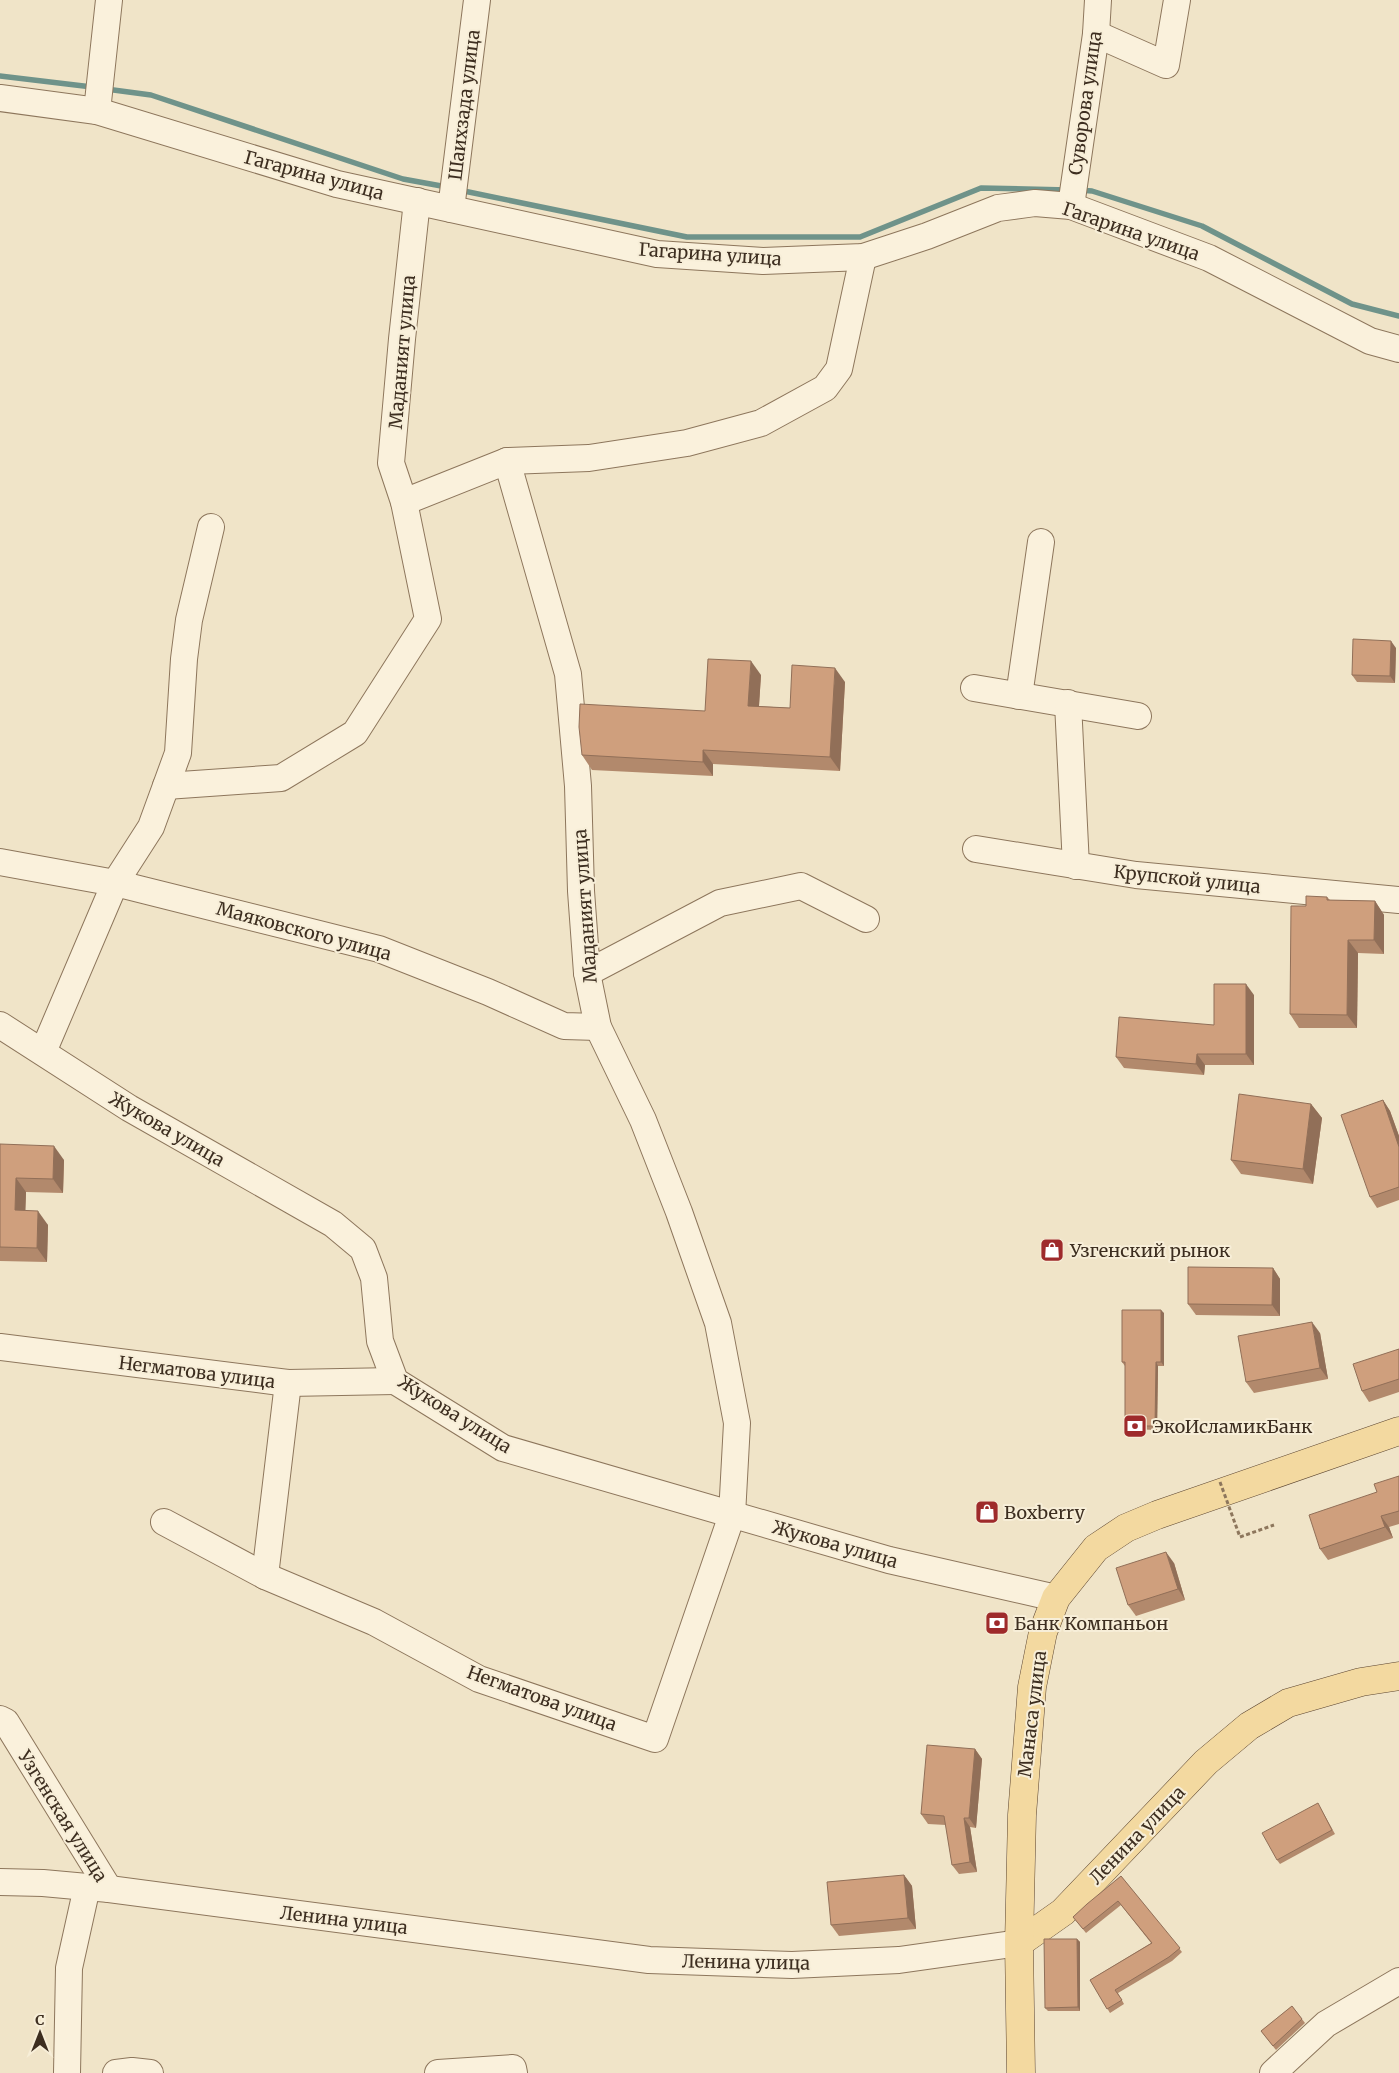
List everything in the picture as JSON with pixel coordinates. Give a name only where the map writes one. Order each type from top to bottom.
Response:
[{"type":"main road","name":"Манаса улица","points":[[1021,2073],[1019,1942],[1022,1815],[1032,1687],[1043,1632],[1056,1598],[1096,1548],[1126,1528],[1157,1515],[1399,1430]]},
{"type":"main road","name":"Ленина улица","points":[[1019,1942],[1063,1912],[1206,1762],[1248,1726],[1288,1703],[1361,1682],[1399,1676]]},
{"type":"street","points":[[97,112],[109,0]]},
{"type":"street","name":"Шаихзада улица","points":[[451,209],[477,0]]},
{"type":"street","name":"Суворова улица","points":[[1071,206],[1096,34],[1098,0]]},
{"type":"street","points":[[1096,34],[1166,66],[1176,0]]},
{"type":"street","name":"Гагарина улица","points":[[0,98],[97,112],[337,184],[657,254],[763,261],[863,257],[998,208],[1035,203],[1071,206],[1209,258],[1370,341],[1399,349]]},
{"type":"street","name":"Маданият улица","points":[[166,786],[281,778],[355,733],[428,619],[404,502],[391,463],[417,201]]},
{"type":"street","points":[[404,502],[507,460],[589,458],[687,443],[761,423],[825,388],[839,369],[863,257]]},
{"type":"street","name":"Маданият улица","points":[[507,460],[568,674],[578,786],[581,891],[587,973],[598,1028],[650,1138],[679,1212],[718,1323],[737,1423],[732,1515]]},
{"type":"street","points":[[43,1052],[115,883],[151,827],[178,753],[184,659],[190,620],[211,527]]},
{"type":"street","points":[[1019,696],[1041,542]]},
{"type":"street","points":[[974,688],[1138,716]]},
{"type":"street","points":[[1068,704],[1076,866]]},
{"type":"street","name":"Крупской улица","points":[[976,850],[1136,875],[1399,900]]},
{"type":"street","name":"Маяковского улица","points":[[0,862],[115,883],[378,948],[488,992],[564,1026],[598,1028]]},
{"type":"street","points":[[587,973],[720,903],[802,886],[866,919]]},
{"type":"street","name":"Жукова улица","points":[[0,1025],[129,1108],[333,1224],[363,1249],[374,1278],[380,1341],[395,1381],[503,1448],[889,1560],[1056,1598]]},
{"type":"street","name":"Негматова улица","points":[[0,1347],[288,1384],[395,1381]]},
{"type":"street","points":[[265,1576],[288,1384]]},
{"type":"street","name":"Негматова улица","points":[[164,1522],[265,1576],[374,1622],[479,1679],[655,1739],[732,1515]]},
{"type":"street","name":"Узгенская улица","points":[[0,1719],[6,1722],[98,1888]]},
{"type":"street","name":"Ленина улица","points":[[0,1882],[42,1883],[98,1888],[648,1960],[792,1965],[899,1960],[1019,1942]]},
{"type":"street","points":[[67,2073],[69,1968],[98,1888]]},
{"type":"street","points":[[1273,2073],[1326,2024],[1399,1981]]},
{"type":"street","points":[[438,2073],[513,2068],[514,2073]]},
{"type":"street","points":[[116,2073],[132,2071],[150,2073]]},
{"type":"path","points":[[1220,1482],[1240,1537],[1274,1525]]},
{"type":"building","points":[[1353,639],[1391,641],[1390,676],[1352,675]]},
{"type":"building","points":[[708,659],[751,661],[748,706],[790,708],[792,665],[835,668],[830,757],[703,750],[703,762],[582,755],[579,727],[580,704],[705,711]]},
{"type":"building","points":[[1306,896],[1327,897],[1327,900],[1375,901],[1374,940],[1348,940],[1347,1015],[1290,1014],[1291,906],[1306,906]]},
{"type":"building","points":[[1214,984],[1246,984],[1246,1054],[1197,1054],[1196,1064],[1116,1057],[1119,1017],[1214,1025]]},
{"type":"building","points":[[1239,1094],[1311,1104],[1303,1169],[1231,1160]]},
{"type":"building","points":[[1383,1100],[1399,1147],[1399,1187],[1370,1197],[1341,1115]]},
{"type":"building","points":[[0,1144],[54,1146],[53,1179],[16,1178],[15,1210],[38,1211],[37,1248],[0,1247]]},
{"type":"building","points":[[1188,1267],[1273,1268],[1272,1305],[1188,1304]]},
{"type":"building","points":[[1122,1310],[1161,1310],[1161,1362],[1156,1362],[1155,1426],[1125,1426],[1125,1362],[1122,1362]]},
{"type":"building","points":[[1312,1322],[1320,1368],[1246,1382],[1238,1336]]},
{"type":"building","points":[[1399,1349],[1399,1379],[1362,1391],[1353,1364]]},
{"type":"building","points":[[1399,1476],[1399,1511],[1381,1516],[1385,1527],[1320,1549],[1309,1515],[1377,1492],[1374,1484]]},
{"type":"building","points":[[1166,1552],[1178,1589],[1128,1605],[1116,1568]]},
{"type":"building","points":[[927,1745],[975,1749],[969,1818],[964,1818],[970,1862],[952,1865],[944,1816],[921,1814]]},
{"type":"building","points":[[1318,1803],[1332,1830],[1277,1860],[1262,1833]]},
{"type":"building","points":[[904,1875],[908,1918],[831,1925],[827,1882]]},
{"type":"building","points":[[1121,1876],[1180,1948],[1169,1957],[1115,1990],[1122,2000],[1107,2009],[1090,1980],[1152,1943],[1118,1901],[1083,1929],[1073,1917]]},
{"type":"building","points":[[1044,1939],[1077,1939],[1078,2007],[1045,2008]]},
{"type":"building","points":[[1292,2006],[1302,2019],[1273,2046],[1261,2031]]},
{"type":"waterway","points":[[0,76],[92,87]]},
{"type":"waterway","points":[[106,89],[151,95],[403,179],[447,187]]},
{"type":"waterway","points":[[459,190],[687,237],[860,237],[981,188],[1068,190]]},
{"type":"waterway","points":[[1079,190],[1092,191],[1202,226],[1352,304],[1399,316]]},
{"type":"place","name":"Узгенский рынок","points":[[1052,1250]]},
{"type":"place","name":"ЭкоИсламикБанк","points":[[1135,1426]]},
{"type":"place","name":"Boxberry","points":[[987,1512]]},
{"type":"place","name":"Банк Компаньон","points":[[997,1623]]}]
